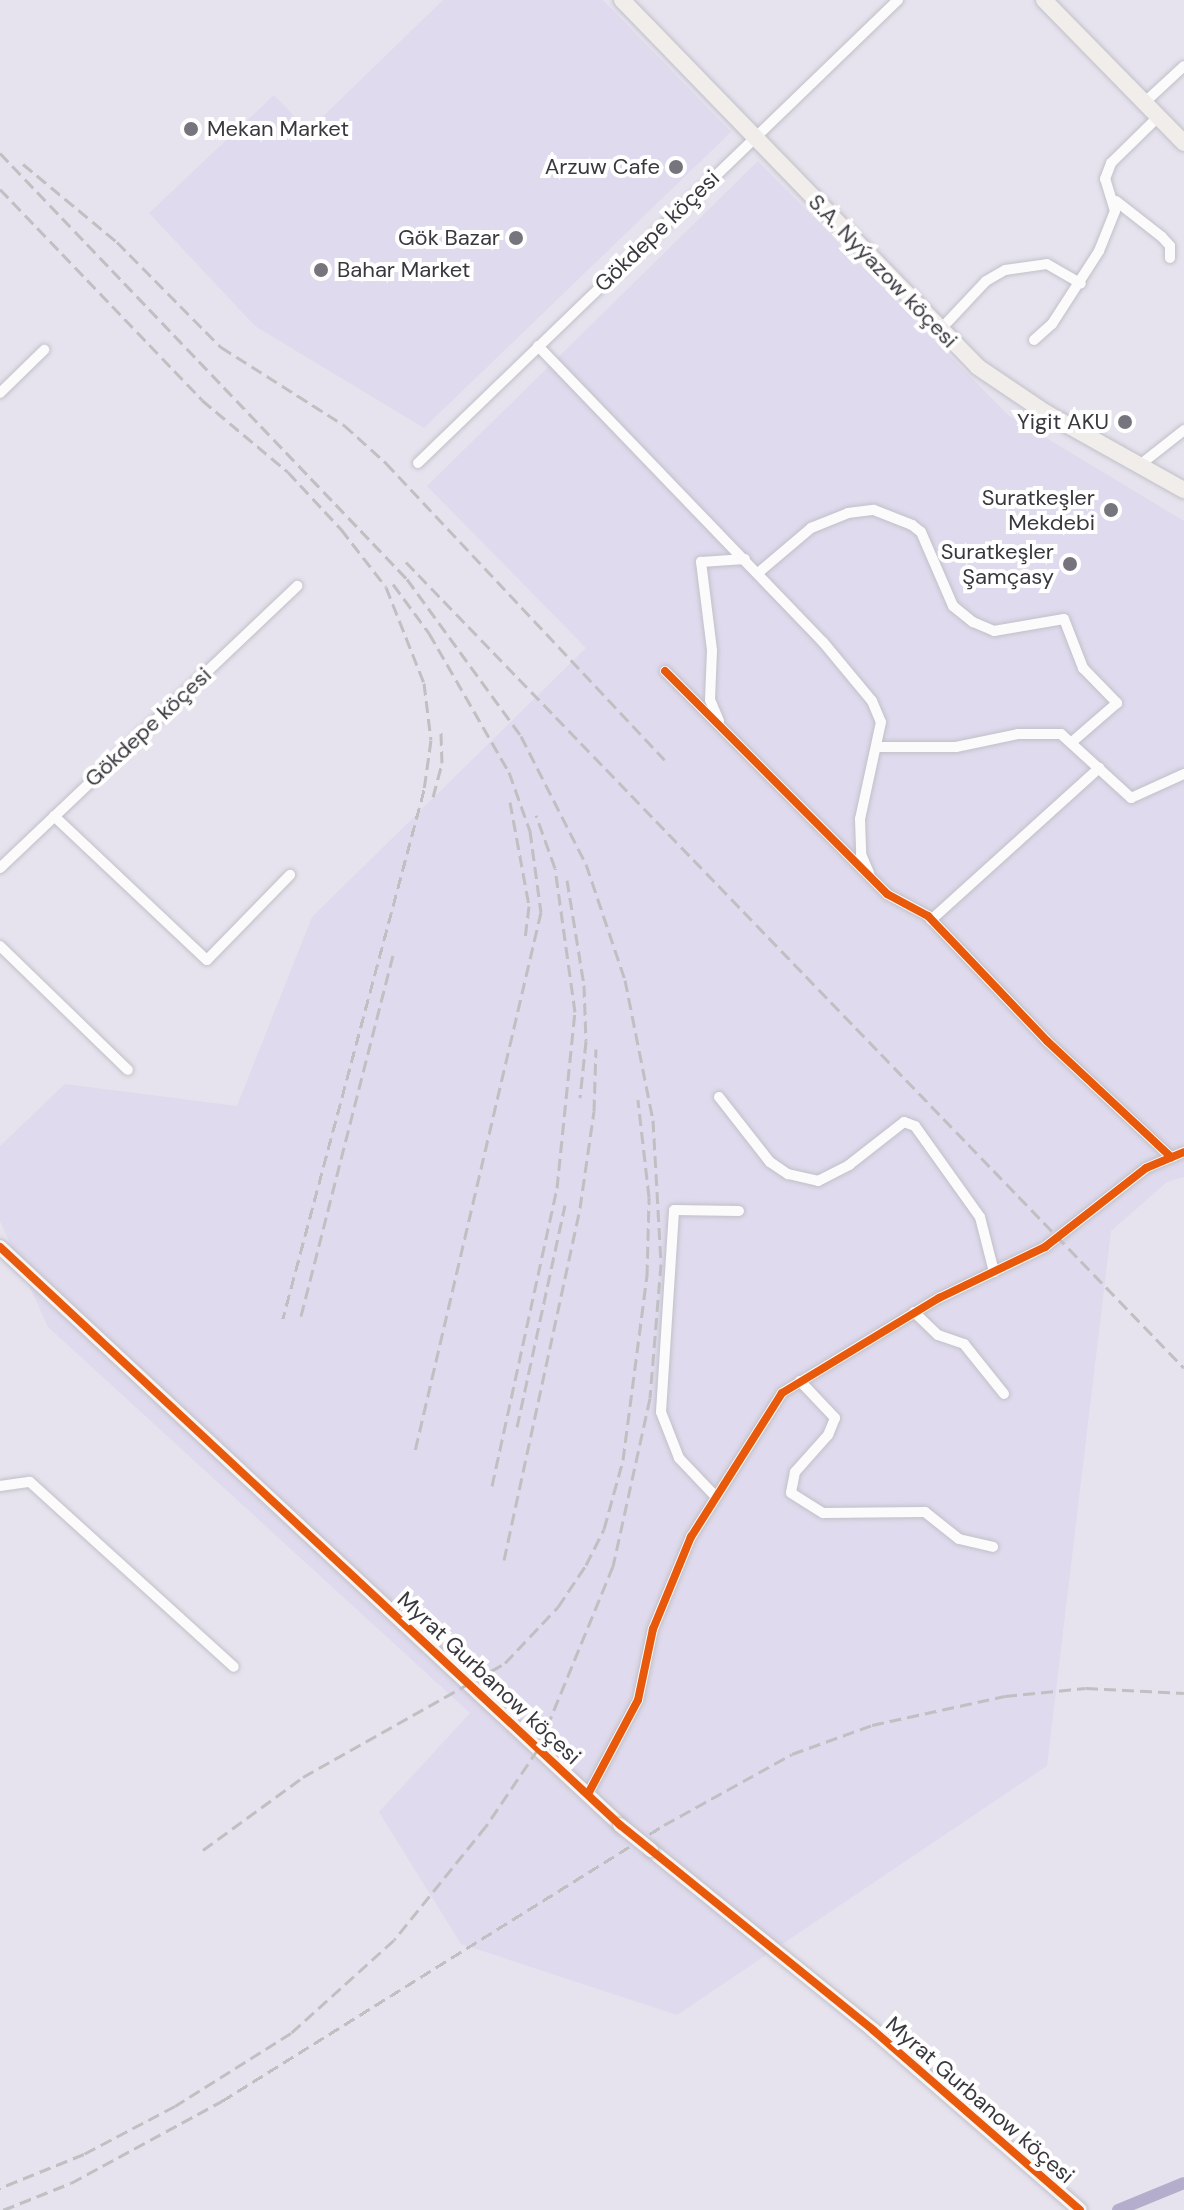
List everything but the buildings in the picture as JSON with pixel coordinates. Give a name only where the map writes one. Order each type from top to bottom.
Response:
[{"type":"main road","name":"S.A. Nyýazow köçesi","points":[[622,0],[940,330],[1003,385],[1184,490]]},
{"type":"main road","points":[[1044,0],[1184,143]]},
{"type":"street","name":"Gökdepe köçesi","points":[[418,463],[898,0]]},
{"type":"street","points":[[1144,103],[1184,66]]},
{"type":"street","points":[[1158,117],[1107,171],[1107,184],[1116,201],[1170,246],[1170,258]]},
{"type":"street","points":[[1034,340],[1081,284],[1116,201]]},
{"type":"street","points":[[940,330],[986,281],[1005,270],[1047,264],[1081,284]]},
{"type":"street","points":[[538,346],[745,559],[872,701],[881,722],[860,819],[861,854],[871,878]]},
{"type":"street","points":[[0,393],[44,350]]},
{"type":"street","points":[[1141,464],[1184,430]]},
{"type":"street","points":[[758,573],[811,528],[848,513],[874,510],[912,525],[921,532],[953,606],[973,622],[994,631],[1064,619],[1083,668],[1117,703],[1072,742]]},
{"type":"street","points":[[722,727],[710,700],[712,650],[701,562],[745,559]]},
{"type":"street","name":"Gökdepe köçesi","points":[[0,868],[297,586]]},
{"type":"street","points":[[665,671],[887,894],[931,920],[1037,1031],[1171,1157]]},
{"type":"street","points":[[876,747],[956,747],[1029,734],[1061,734],[1131,798],[1184,774]]},
{"type":"street","points":[[931,920],[1099,768]]},
{"type":"street","points":[[54,816],[207,960],[290,875]]},
{"type":"street","points":[[0,946],[128,1070]]},
{"type":"street","points":[[719,1097],[770,1162],[788,1174],[818,1181],[849,1165],[904,1122],[915,1126],[980,1217],[994,1272]]},
{"type":"street","points":[[588,1794],[638,1700],[653,1629],[691,1537],[782,1393],[914,1312],[1045,1247],[1146,1168],[1184,1152]]},
{"type":"street","points":[[716,1497],[679,1458],[661,1412],[674,1210],[739,1211]]},
{"type":"street","name":"Myrat Gurbanow köçesi","points":[[3,1256],[620,1825],[873,2030],[1080,2210]]},
{"type":"street","points":[[914,1312],[938,1335],[964,1344],[1004,1394]]},
{"type":"street","points":[[800,1381],[835,1418],[828,1435],[795,1472],[791,1493],[823,1513],[925,1512],[959,1539],[993,1547]]},
{"type":"street","points":[[0,1486],[30,1482],[234,1667]]},
{"type":"shaded area","name":"Gök Bazar","points":[[443,0],[603,0],[731,132],[424,428],[255,326],[149,213],[274,95],[308,131]]},
{"type":"shaded area","points":[[758,161],[1008,415],[1184,521],[1184,1177],[1167,1182],[1111,1231],[1047,1766],[677,2015],[461,1944],[379,1812],[470,1713],[48,1327],[0,1221],[0,1146],[65,1084],[237,1106],[312,917],[586,648],[427,486]]},
{"type":"waterway","points":[[1118,2210],[1184,2183]]},
{"type":"railway","points":[[0,153],[407,579],[521,736],[586,864],[625,980],[653,1120],[661,1264],[650,1398],[613,1566],[538,1749],[486,1826],[394,1940],[291,2033],[175,2106],[84,2154],[0,2188]]},
{"type":"railway","points":[[23,164],[117,242],[221,347],[344,425],[386,463],[665,760]]},
{"type":"railway","points":[[0,189],[202,400],[288,472],[341,529],[386,587],[424,683],[431,740],[424,790],[283,1318]]},
{"type":"railway","points":[[406,562],[1184,1368]]},
{"type":"railway","points":[[393,584],[429,633],[509,772],[530,831],[541,912],[414,1455]]},
{"type":"railway","points":[[433,797],[442,763],[441,730]]},
{"type":"railway","points":[[510,802],[529,906],[525,940]]},
{"type":"railway","points":[[492,1486],[557,1188],[575,1012],[555,868],[536,815]]},
{"type":"railway","points":[[567,880],[584,985],[586,1041],[580,1098]]},
{"type":"railway","points":[[301,1316],[394,952]]},
{"type":"railway","points":[[504,1560],[580,1208],[594,1111],[596,1049]]},
{"type":"railway","points":[[203,1850],[303,1777],[505,1663],[558,1607],[586,1565],[604,1529],[623,1460],[647,1276],[649,1197],[638,1100]]},
{"type":"railway","points":[[517,1427],[565,1205]]},
{"type":"railway","points":[[3,2210],[71,2183],[222,2101],[664,1825],[792,1754],[872,1725],[1005,1696],[1086,1688],[1184,1693]]},
{"type":"cycle path","points":[[665,671],[887,894],[928,916],[1047,1041],[1171,1157]]},
{"type":"cycle path","points":[[588,1794],[638,1700],[653,1629],[691,1537],[782,1393],[939,1298],[1045,1247],[1146,1168],[1184,1152]]},
{"type":"cycle path","points":[[0,1247],[620,1825],[873,2030],[1080,2210]]},
{"type":"place","name":"Mekan Market","points":[[191,129]]},
{"type":"place","name":"Arzuw Cafe","points":[[676,167]]},
{"type":"place","name":"Gök Bazar","points":[[516,238]]},
{"type":"place","name":"Bahar Market","points":[[321,270]]},
{"type":"place","name":"Yigit AKU","points":[[1125,422]]},
{"type":"place","name":"Suratkeşler Mekdebi","points":[[1111,510]]},
{"type":"place","name":"Suratkeşler Şamçasy","points":[[1070,564]]}]
